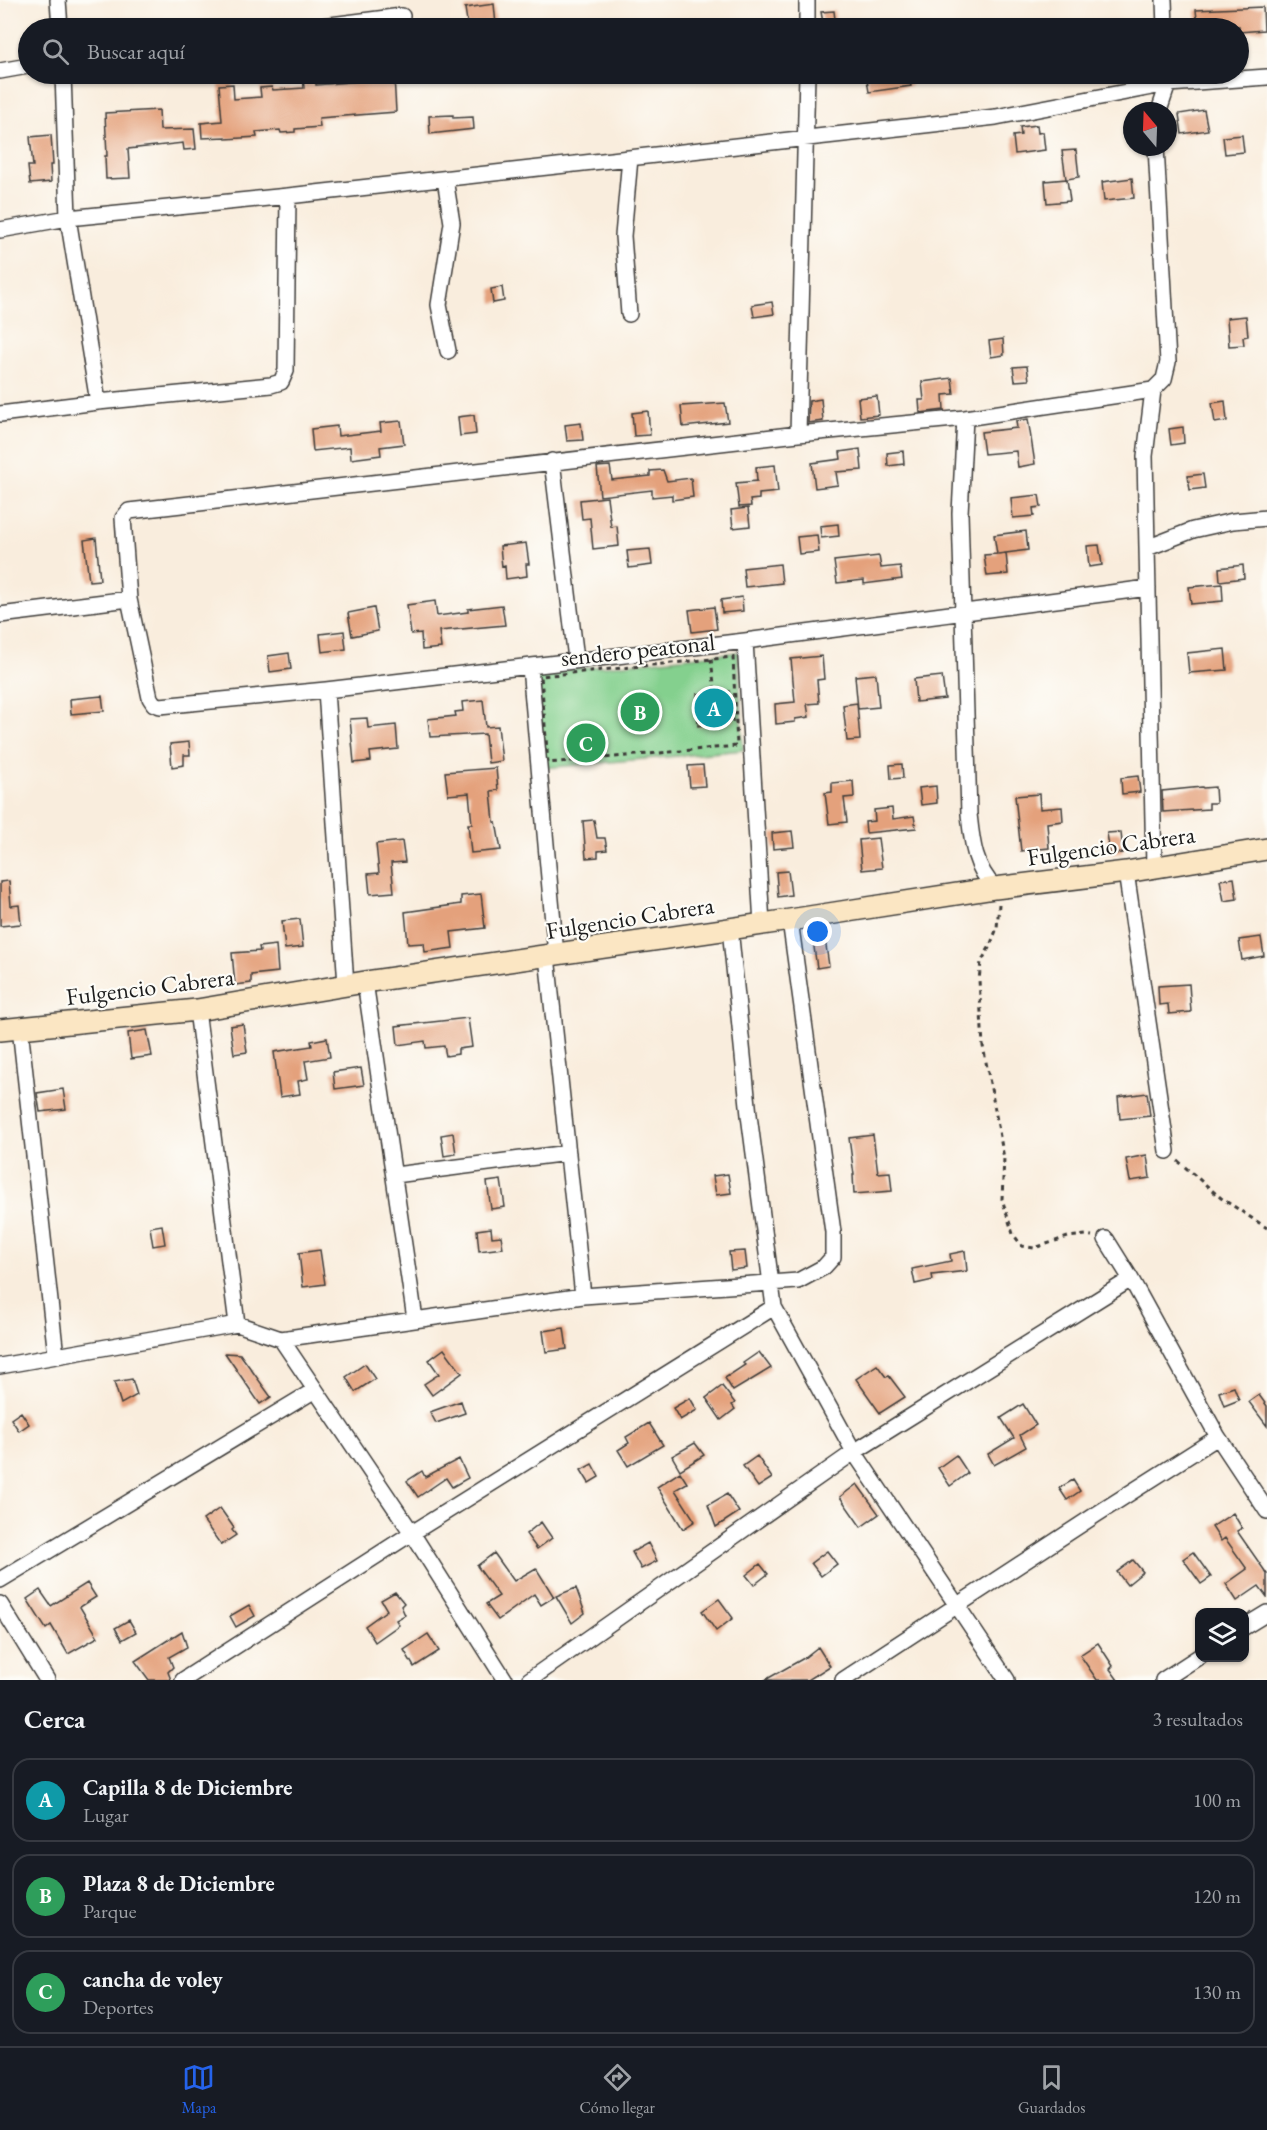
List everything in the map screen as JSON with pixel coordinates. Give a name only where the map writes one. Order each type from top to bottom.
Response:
[{"type":"main road","name":"Fulgencio Cabrera","points":[[10,1029],[197,1010],[356,984],[790,921],[995,888],[1126,872],[1267,849]]},
{"type":"street","points":[[58,0],[59,18]]},
{"type":"street","points":[[807,0],[807,18]]},
{"type":"street","points":[[1164,0],[1165,18]]},
{"type":"street","points":[[386,18],[402,16]]},
{"type":"street","points":[[0,70],[18,67]]},
{"type":"street","points":[[1249,77],[1267,77]]},
{"type":"street","points":[[63,84],[68,218],[98,402]]},
{"type":"street","points":[[798,434],[807,84]]},
{"type":"street","points":[[0,230],[68,218],[288,196],[996,117],[1145,84]]},
{"type":"street","points":[[1161,102],[1166,84]]},
{"type":"street","points":[[1148,588],[745,642],[326,690],[157,706],[150,698],[129,599],[123,518],[129,511],[552,461],[965,418],[1153,390],[1164,379],[1168,362],[1157,156]]},
{"type":"street","points":[[629,314],[623,236],[630,158]]},
{"type":"street","points":[[445,178],[452,223],[439,305],[448,351]]},
{"type":"street","points":[[0,414],[272,385],[281,382],[286,372],[288,196]]},
{"type":"street","points":[[1153,390],[1146,456],[1155,867]]},
{"type":"street","points":[[965,418],[960,513],[966,757],[972,846],[980,869],[995,888]]},
{"type":"street","points":[[552,461],[576,660]]},
{"type":"street","points":[[1148,548],[1193,530],[1233,520],[1267,518]]},
{"type":"street","points":[[0,615],[129,599]]},
{"type":"street","points":[[745,642],[762,924]]},
{"type":"street","points":[[530,667],[551,956],[583,1296]]},
{"type":"street","points":[[326,690],[356,984],[394,1174],[415,1319]]},
{"type":"street","points":[[1126,872],[1167,1151]]},
{"type":"street","points":[[0,1366],[237,1324],[281,1339],[583,1296],[798,1281],[824,1268],[833,1257],[834,1247],[790,921]]},
{"type":"street","points":[[730,928],[749,1115],[774,1307],[854,1452],[1008,1680]]},
{"type":"street","points":[[197,1010],[237,1324]]},
{"type":"street","points":[[10,1029],[56,1356]]},
{"type":"street","points":[[394,1174],[568,1153]]},
{"type":"street","points":[[1106,1239],[1131,1279],[1218,1437],[1267,1511]]},
{"type":"street","points":[[529,1680],[854,1452],[1131,1279]]},
{"type":"street","points":[[183,1680],[412,1533],[774,1307]]},
{"type":"street","points":[[281,1339],[412,1533],[505,1680]]},
{"type":"street","points":[[0,1580],[315,1390]]},
{"type":"street","points":[[843,1680],[1218,1437]]},
{"type":"street","points":[[0,1604],[47,1680]]},
{"type":"street","points":[[1249,1624],[1267,1613]]},
{"type":"street","points":[[1163,1680],[1195,1659]]},
{"type":"path","name":"sendero peatonal","points":[[733,657],[737,746],[548,763],[541,676],[711,659],[733,657]]},
{"type":"path","points":[[711,659],[715,692]]},
{"type":"path","points":[[995,888],[999,905],[997,928],[981,962],[979,980],[983,1046],[1004,1158],[1002,1199],[1013,1234],[1018,1243],[1028,1248],[1086,1234],[1106,1239]]},
{"type":"path","points":[[1167,1151],[1221,1198],[1267,1228]]},
{"type":"green space","points":[[738,652],[743,750],[544,768],[537,673]]},
{"type":"building","points":[[494,4],[495,18],[466,18],[465,8]]},
{"type":"building","points":[[1263,7],[1264,30],[1249,31],[1249,18],[1197,18],[1196,10]]},
{"type":"building","points":[[834,11],[835,18],[822,18],[821,12]]},
{"type":"building","points":[[233,84],[234,99],[261,97],[260,88],[272,87],[273,90],[304,88],[304,84],[394,84],[396,112],[319,118],[320,127],[295,129],[295,132],[281,133],[280,130],[256,132],[257,137],[202,138],[201,123],[222,121],[219,85]]},
{"type":"building","points":[[868,84],[911,84],[911,86],[869,92]]},
{"type":"building","points":[[159,110],[160,130],[194,129],[196,149],[184,150],[183,143],[128,149],[130,178],[106,179],[105,113]]},
{"type":"building","points":[[1204,110],[1208,130],[1182,134],[1179,114]]},
{"type":"building","points":[[453,115],[453,118],[473,117],[474,129],[430,134],[429,116]]},
{"type":"building","points":[[1037,125],[1038,133],[1043,132],[1045,150],[1015,154],[1013,136],[1021,135],[1020,127]]},
{"type":"building","points":[[51,135],[53,165],[50,165],[51,182],[30,184],[28,166],[33,166],[30,137]]},
{"type":"building","points":[[1242,135],[1244,152],[1225,154],[1223,137]]},
{"type":"building","points":[[1076,150],[1079,177],[1067,179],[1070,201],[1047,203],[1045,181],[1066,179],[1062,151]]},
{"type":"building","points":[[1132,178],[1134,198],[1104,201],[1102,182]]},
{"type":"building","points":[[502,287],[504,301],[493,303],[491,289]]},
{"type":"building","points":[[772,302],[774,314],[754,317],[752,305]]},
{"type":"building","points":[[1246,316],[1248,336],[1243,337],[1244,345],[1229,346],[1227,318]]},
{"type":"building","points":[[1003,339],[1004,355],[991,357],[989,341]]},
{"type":"building","points":[[1027,366],[1029,380],[1015,381],[1013,367]]},
{"type":"building","points":[[952,378],[954,394],[943,395],[944,410],[920,413],[919,400],[924,400],[922,382]]},
{"type":"building","points":[[877,396],[879,415],[860,417],[858,398]]},
{"type":"building","points":[[821,399],[823,421],[808,423],[809,401]]},
{"type":"building","points":[[1225,401],[1227,421],[1215,423],[1212,403]]},
{"type":"building","points":[[725,403],[728,422],[683,427],[681,406]]},
{"type":"building","points":[[648,411],[650,435],[634,436],[632,413]]},
{"type":"building","points":[[474,415],[476,434],[460,436],[458,417]]},
{"type":"building","points":[[1028,419],[1035,464],[1018,467],[1016,451],[984,454],[981,432],[1017,428],[1016,421]]},
{"type":"building","points":[[401,421],[404,444],[380,447],[381,455],[351,459],[350,447],[313,451],[311,429],[337,426],[338,436],[381,431],[380,423]]},
{"type":"building","points":[[581,423],[583,440],[567,441],[565,425]]},
{"type":"building","points":[[1183,427],[1184,443],[1171,445],[1169,429]]},
{"type":"building","points":[[860,449],[862,470],[836,472],[838,485],[815,488],[812,463],[841,459],[840,452]]},
{"type":"building","points":[[903,451],[904,464],[888,466],[887,453]]},
{"type":"building","points":[[775,465],[778,492],[759,494],[759,499],[750,500],[751,506],[739,507],[736,483],[757,481],[756,467]]},
{"type":"building","points":[[610,466],[612,480],[650,476],[650,471],[663,470],[667,481],[691,478],[693,497],[672,500],[672,495],[652,497],[652,490],[600,496],[597,467]]},
{"type":"building","points":[[1203,474],[1205,488],[1190,490],[1188,476]]},
{"type":"building","points":[[1039,495],[1041,507],[1033,508],[1034,516],[1013,518],[1011,498]]},
{"type":"building","points":[[607,497],[611,527],[617,526],[619,546],[593,549],[590,518],[582,519],[580,500]]},
{"type":"building","points":[[748,508],[750,526],[733,528],[731,510]]},
{"type":"building","points":[[838,524],[839,536],[821,538],[820,526]]},
{"type":"building","points":[[1026,531],[1028,550],[998,554],[1006,553],[1008,574],[987,576],[984,555],[997,554],[994,535]]},
{"type":"building","points":[[817,535],[819,552],[799,554],[797,537]]},
{"type":"building","points":[[96,538],[100,580],[89,581],[84,540]]},
{"type":"building","points":[[526,543],[529,564],[526,564],[527,576],[506,579],[500,546]]},
{"type":"building","points":[[1099,545],[1102,565],[1089,567],[1087,546]]},
{"type":"building","points":[[650,549],[652,565],[629,568],[627,551]]},
{"type":"building","points":[[879,556],[881,568],[900,566],[902,579],[864,584],[864,580],[837,583],[834,561]]},
{"type":"building","points":[[780,564],[782,583],[745,587],[743,568]]},
{"type":"building","points":[[1243,565],[1244,578],[1220,581],[1219,568]]},
{"type":"building","points":[[1222,584],[1223,601],[1191,604],[1189,587]]},
{"type":"building","points":[[742,597],[743,611],[722,613],[721,600]]},
{"type":"building","points":[[435,601],[437,616],[502,605],[505,625],[439,631],[441,648],[422,650],[421,633],[411,634],[407,605]]},
{"type":"building","points":[[714,607],[717,629],[692,632],[689,610]]},
{"type":"building","points":[[374,608],[378,631],[352,636],[348,613]]},
{"type":"building","points":[[344,631],[346,649],[322,652],[320,634]]},
{"type":"building","points":[[1225,649],[1227,670],[1189,673],[1187,653]]},
{"type":"building","points":[[289,653],[291,669],[270,672],[268,656]]},
{"type":"building","points":[[822,656],[824,679],[817,680],[819,703],[807,704],[809,717],[795,719],[795,722],[776,724],[775,704],[795,702],[791,659]]},
{"type":"building","points":[[876,674],[879,707],[858,709],[855,676]]},
{"type":"building","points":[[942,676],[945,699],[916,702],[914,679]]},
{"type":"building","points":[[729,691],[733,721],[698,726],[697,694]]},
{"type":"building","points":[[102,696],[104,711],[71,714],[70,699]]},
{"type":"building","points":[[483,700],[486,727],[498,726],[502,761],[488,763],[485,734],[430,737],[428,719],[456,716],[455,712],[463,711],[462,702]]},
{"type":"building","points":[[857,703],[860,740],[847,741],[843,705]]},
{"type":"building","points":[[367,718],[368,728],[396,725],[398,749],[370,752],[371,761],[354,763],[350,719]]},
{"type":"building","points":[[189,742],[190,755],[184,755],[184,765],[172,767],[170,744]]},
{"type":"building","points":[[902,764],[903,778],[891,779],[890,765]]},
{"type":"building","points":[[703,765],[705,786],[690,787],[688,766]]},
{"type":"building","points":[[496,768],[498,790],[491,791],[494,822],[496,822],[501,850],[471,853],[468,824],[472,824],[469,793],[448,795],[445,772]]},
{"type":"building","points":[[1138,776],[1140,792],[1122,794],[1121,778]]},
{"type":"building","points":[[853,781],[854,797],[844,798],[847,822],[829,824],[825,793],[832,792],[832,783]]},
{"type":"building","points":[[936,786],[937,803],[921,805],[919,788]]},
{"type":"building","points":[[1215,787],[1216,803],[1209,803],[1209,809],[1163,812],[1162,791]]},
{"type":"building","points":[[1039,794],[1040,809],[1062,807],[1063,821],[1047,823],[1049,848],[1021,851],[1015,796]]},
{"type":"building","points":[[892,808],[893,819],[914,816],[916,828],[866,833],[865,822],[875,821],[874,810]]},
{"type":"building","points":[[594,820],[597,838],[605,838],[607,850],[598,851],[598,857],[586,858],[583,821]]},
{"type":"building","points":[[792,831],[794,847],[773,849],[772,833]]},
{"type":"building","points":[[1121,832],[1123,853],[1110,854],[1107,833]]},
{"type":"building","points":[[878,838],[882,868],[862,870],[859,840]]},
{"type":"building","points":[[402,841],[405,862],[391,863],[394,892],[370,894],[368,874],[379,873],[376,844]]},
{"type":"building","points":[[788,871],[791,895],[778,897],[776,872]]},
{"type":"building","points":[[1234,878],[1237,899],[1224,901],[1220,880]]},
{"type":"building","points":[[9,881],[11,906],[19,905],[21,924],[0,926],[0,882]]},
{"type":"building","points":[[481,894],[485,928],[451,932],[453,948],[425,952],[424,943],[408,944],[405,912],[461,904],[461,896]]},
{"type":"building","points":[[300,919],[303,947],[285,949],[282,921]]},
{"type":"building","points":[[1261,937],[1264,956],[1242,960],[1239,940]]},
{"type":"building","points":[[825,939],[829,966],[817,968],[813,940]]},
{"type":"building","points":[[276,945],[278,972],[251,975],[251,983],[235,985],[232,953],[260,951],[259,947]]},
{"type":"building","points":[[1189,984],[1191,1012],[1169,1014],[1168,1004],[1159,1005],[1158,986]]},
{"type":"building","points":[[468,1018],[472,1047],[458,1049],[458,1054],[446,1056],[444,1046],[426,1048],[425,1041],[398,1045],[396,1026]]},
{"type":"building","points":[[243,1024],[247,1052],[234,1054],[230,1026]]},
{"type":"building","points":[[147,1030],[152,1056],[131,1059],[128,1033]]},
{"type":"building","points":[[327,1038],[330,1057],[305,1061],[308,1079],[298,1081],[300,1094],[280,1097],[274,1052],[312,1046],[311,1041]]},
{"type":"building","points":[[361,1068],[364,1085],[335,1089],[333,1072]]},
{"type":"building","points":[[63,1089],[66,1109],[40,1112],[37,1093]]},
{"type":"building","points":[[1147,1093],[1150,1116],[1120,1119],[1118,1097]]},
{"type":"building","points":[[453,1133],[456,1154],[444,1156],[441,1135]]},
{"type":"building","points":[[873,1135],[878,1173],[890,1172],[892,1191],[854,1194],[849,1138]]},
{"type":"building","points":[[1147,1155],[1150,1178],[1130,1181],[1126,1159]]},
{"type":"building","points":[[728,1174],[731,1193],[716,1195],[713,1176]]},
{"type":"building","points":[[501,1180],[505,1207],[491,1209],[487,1182]]},
{"type":"building","points":[[162,1225],[165,1244],[153,1246],[150,1227]]},
{"type":"building","points":[[491,1228],[492,1237],[501,1236],[503,1248],[479,1251],[477,1230]]},
{"type":"building","points":[[320,1250],[325,1284],[303,1287],[299,1253]]},
{"type":"building","points":[[745,1251],[747,1268],[731,1270],[729,1252]]},
{"type":"building","points":[[965,1251],[967,1271],[932,1275],[933,1280],[915,1284],[912,1269],[951,1261],[950,1254]]},
{"type":"building","points":[[564,1328],[567,1349],[546,1352],[543,1331]]},
{"type":"building","points":[[444,1349],[462,1373],[432,1395],[424,1384],[439,1374],[429,1360]]},
{"type":"building","points":[[759,1352],[771,1368],[733,1391],[725,1378],[745,1365],[743,1363]]},
{"type":"building","points":[[225,1353],[240,1354],[271,1397],[260,1404]]},
{"type":"building","points":[[365,1364],[375,1379],[355,1392],[346,1377]]},
{"type":"building","points":[[877,1365],[905,1397],[880,1413],[856,1379]]},
{"type":"building","points":[[132,1379],[137,1395],[121,1404],[114,1382]]},
{"type":"building","points":[[722,1386],[735,1403],[732,1405],[735,1409],[721,1420],[706,1398]]},
{"type":"building","points":[[1234,1387],[1239,1400],[1224,1406],[1219,1392]]},
{"type":"building","points":[[1259,1395],[1267,1406],[1267,1426],[1249,1402]]},
{"type":"building","points":[[690,1398],[697,1410],[680,1420],[673,1408]]},
{"type":"building","points":[[461,1401],[465,1413],[436,1423],[430,1412]]},
{"type":"building","points":[[1023,1404],[1036,1425],[1020,1435],[1026,1447],[994,1465],[988,1454],[1014,1438],[1001,1418]]},
{"type":"building","points":[[21,1412],[29,1424],[19,1431],[11,1419]]},
{"type":"building","points":[[649,1423],[663,1445],[628,1466],[618,1450],[629,1443],[626,1437]]},
{"type":"building","points":[[695,1443],[704,1455],[680,1470],[672,1456]]},
{"type":"building","points":[[956,1455],[968,1473],[950,1486],[938,1468]]},
{"type":"building","points":[[757,1456],[772,1478],[758,1487],[743,1466]]},
{"type":"building","points":[[459,1459],[468,1478],[452,1487],[446,1478],[418,1497],[407,1481],[422,1471],[425,1477]]},
{"type":"building","points":[[592,1464],[599,1477],[589,1483],[581,1470]]},
{"type":"building","points":[[680,1472],[687,1483],[675,1490],[695,1521],[683,1529],[657,1487]]},
{"type":"building","points":[[1073,1480],[1080,1491],[1067,1500],[1059,1488]]},
{"type":"building","points":[[857,1484],[879,1514],[861,1527],[840,1497]]},
{"type":"building","points":[[727,1494],[739,1512],[716,1527],[708,1505]]},
{"type":"building","points":[[220,1508],[234,1528],[232,1530],[236,1535],[221,1545],[203,1520]]},
{"type":"building","points":[[1233,1513],[1242,1528],[1237,1531],[1267,1574],[1267,1597],[1259,1586],[1237,1601],[1226,1584],[1247,1569],[1225,1538],[1221,1541],[1212,1527]]},
{"type":"building","points":[[541,1522],[552,1538],[537,1549],[526,1534]]},
{"type":"building","points":[[648,1543],[657,1561],[641,1569],[632,1552]]},
{"type":"building","points":[[827,1551],[837,1564],[821,1576],[811,1563]]},
{"type":"building","points":[[1193,1552],[1211,1577],[1201,1584],[1183,1559]]},
{"type":"building","points":[[494,1553],[514,1581],[536,1568],[554,1597],[541,1605],[534,1594],[498,1620],[486,1604],[499,1596],[477,1566]]},
{"type":"building","points":[[1133,1560],[1143,1572],[1127,1585],[1117,1572]]},
{"type":"building","points":[[760,1564],[768,1574],[754,1585],[746,1575]]},
{"type":"building","points":[[87,1583],[96,1597],[80,1607],[98,1637],[68,1654],[51,1625],[46,1629],[27,1599],[40,1590],[51,1606]]},
{"type":"building","points":[[576,1588],[585,1613],[572,1623],[556,1596]]},
{"type":"building","points":[[395,1592],[404,1603],[401,1606],[405,1615],[396,1620],[399,1625],[375,1642],[365,1626],[387,1610],[381,1600]]},
{"type":"building","points":[[719,1599],[733,1618],[716,1631],[702,1611]]},
{"type":"building","points":[[249,1605],[255,1616],[236,1627],[230,1616]]},
{"type":"building","points":[[129,1620],[136,1632],[122,1640],[115,1628]]},
{"type":"building","points":[[182,1631],[187,1647],[169,1657],[173,1667],[168,1672],[171,1680],[149,1680],[135,1661]]},
{"type":"building","points":[[428,1634],[439,1651],[414,1667],[404,1650]]},
{"type":"building","points":[[1098,1643],[1113,1666],[1110,1669],[1118,1680],[1097,1680],[1080,1655]]},
{"type":"building","points":[[818,1647],[830,1666],[808,1680],[765,1680],[804,1658]]},
{"type":"place","name":"Capilla 8 de Diciembre","points":[[714,708]]},
{"type":"place","name":"Plaza 8 de Diciembre","points":[[640,712]]},
{"type":"place","name":"cancha de voley","points":[[586,743]]}]
